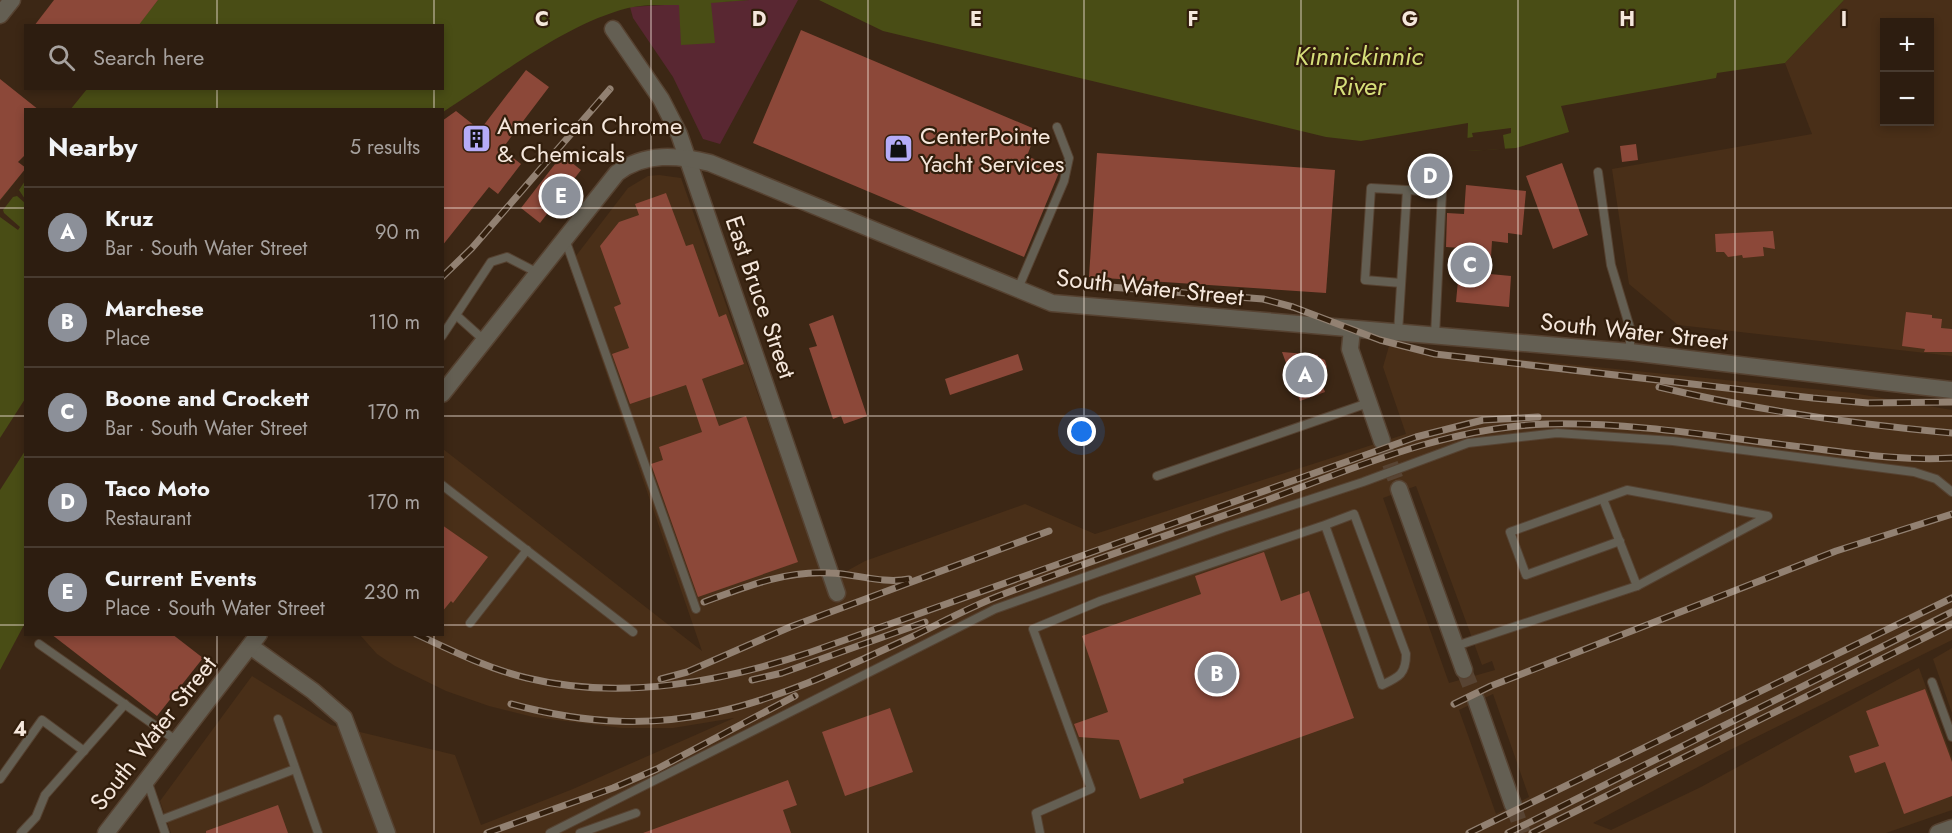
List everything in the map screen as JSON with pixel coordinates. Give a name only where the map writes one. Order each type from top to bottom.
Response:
[{"type":"street","points":[[0,15],[12,0]]},
{"type":"street","name":"East Bruce Street","points":[[613,29],[661,99],[689,159],[837,593]]},
{"type":"street","name":"South Water Street","points":[[444,393],[537,273],[625,167],[644,158],[689,159],[711,163],[1017,291],[1052,303],[1073,307],[1630,352],[1952,390]]},
{"type":"street","points":[[1352,329],[1350,350],[1382,441]]},
{"type":"street","points":[[1399,489],[1464,670]]},
{"type":"street","points":[[255,640],[335,708],[352,733],[387,833]]},
{"type":"street","name":"South Water Street","points":[[106,833],[255,640]]},
{"type":"street","points":[[1476,700],[1513,805]]},
{"type":"street","points":[[1938,833],[1952,828]]},
{"type":"lane","points":[[1017,291],[1064,181],[1069,158],[1057,126]]},
{"type":"lane","points":[[1598,172],[1611,265],[1630,328],[1630,352]]},
{"type":"lane","points":[[1401,283],[1365,280],[1371,188],[1442,192],[1434,336]]},
{"type":"lane","points":[[1398,333],[1407,190]]},
{"type":"lane","points":[[565,239],[696,609]]},
{"type":"lane","points":[[444,333],[491,262],[507,257],[537,273]]},
{"type":"lane","points":[[456,315],[485,340]]},
{"type":"lane","points":[[1157,476],[1368,403]]},
{"type":"lane","points":[[550,833],[994,609],[1212,532],[1363,482],[1468,443],[1557,433],[1673,441],[1914,472],[1936,479],[1952,492]]},
{"type":"lane","points":[[444,487],[633,632]]},
{"type":"lane","points":[[1456,646],[1637,586],[1768,516],[1627,490],[1510,532],[1526,575],[1620,541]]},
{"type":"lane","points":[[1604,498],[1637,586]]},
{"type":"lane","points":[[1040,833],[1036,813],[1091,789],[1033,628],[1100,601],[1354,514],[1406,654],[1405,671],[1401,677],[1382,685],[1325,525]]},
{"type":"lane","points":[[470,623],[527,550]]},
{"type":"lane","points":[[39,644],[177,741]]},
{"type":"lane","points":[[1932,682],[1952,737]]},
{"type":"lane","points":[[21,833],[36,817],[45,795],[125,704]]},
{"type":"lane","points":[[278,719],[318,833]]},
{"type":"lane","points":[[0,779],[42,720],[84,751]]},
{"type":"lane","points":[[161,820],[296,769]]},
{"type":"lane","points":[[147,780],[165,833]]},
{"type":"lane","points":[[580,833],[636,813]]},
{"type":"shaded area","points":[[749,0],[798,0],[720,144],[703,139],[673,77],[633,18],[630,7]]},
{"type":"shaded area","points":[[1844,0],[1952,0],[1952,356],[1678,325],[1629,284],[1612,169],[1812,134],[1785,63]]},
{"type":"shaded area","points":[[648,176],[681,178],[825,583],[865,561],[1025,504],[1095,534],[1406,434],[1383,367],[1389,346],[1853,393],[1952,410],[1952,640],[1726,752],[1593,823],[1611,830],[1701,787],[1919,668],[1952,758],[1952,810],[1886,833],[171,833],[160,801],[252,676],[331,725],[455,755],[481,825],[573,789],[734,718],[673,728],[621,728],[533,717],[489,706],[446,691],[395,666],[377,654],[361,636],[444,636],[444,450],[702,651],[569,265],[628,188]],"holes":[[[1416,486],[1482,665],[1492,661],[1495,670],[1449,683],[1383,498]],[[1493,694],[1529,797],[1496,814],[1459,710]]]},
{"type":"shaded area","points":[[1952,648],[1952,713],[1933,659]]},
{"type":"water","points":[[158,0],[749,0],[711,3],[715,43],[681,45],[679,5],[634,7],[604,16],[556,39],[444,111],[444,108],[72,108],[86,90],[444,90],[444,24],[139,24]]},
{"type":"water","name":"Kinnickinnic River","points":[[819,0],[1844,0],[1785,63],[1717,73],[1716,78],[1561,106],[1569,132],[1516,148],[1467,151],[1468,123],[1361,141],[1326,137],[883,31]]},
{"type":"water","points":[[24,169],[24,625],[0,670],[0,201]]},
{"type":"pier","points":[[1511,128],[1511,133],[1503,135],[1505,149],[1467,151],[1467,138],[1473,137],[1472,133]]},
{"type":"pier","points":[[24,169],[24,182],[19,190],[24,202],[17,196],[13,197],[3,210],[20,227],[18,230],[0,217],[0,201]]},
{"type":"pier","points":[[24,401],[24,453],[0,490],[0,438]]},
{"type":"building","points":[[54,0],[158,0],[140,24],[36,24]]},
{"type":"building","name":"CenterPointe Yacht Services","points":[[801,30],[1037,130],[1027,156],[1060,170],[1024,257],[753,143]]},
{"type":"building","name":"American Chrome & Chemicals","points":[[526,70],[549,87],[502,149],[521,164],[498,194],[489,187],[444,243],[444,120],[456,111],[480,130]]},
{"type":"building","points":[[0,79],[36,108],[24,108],[24,156],[18,162],[24,166],[24,170],[0,200]]},
{"type":"building","points":[[1636,144],[1638,160],[1622,162],[1620,146]]},
{"type":"building","name":"CenterPointe Yacht Services","points":[[1097,153],[1335,170],[1326,293],[1089,277]]},
{"type":"building","points":[[562,155],[581,170],[540,223],[521,208]]},
{"type":"building","points":[[1562,163],[1588,235],[1553,249],[1526,176]]},
{"type":"building","points":[[1466,185],[1526,191],[1522,235],[1508,233],[1508,243],[1492,241],[1490,274],[1511,276],[1509,307],[1456,302],[1461,248],[1446,247],[1447,213],[1464,214]]},
{"type":"building","points":[[666,193],[686,246],[693,244],[719,317],[726,314],[744,364],[702,379],[719,426],[746,416],[798,562],[698,597],[651,464],[663,460],[659,447],[702,432],[686,385],[630,404],[612,354],[629,348],[614,307],[621,304],[600,246],[619,222],[639,215],[635,204]]},
{"type":"building","points":[[1773,231],[1775,249],[1763,247],[1764,256],[1728,257],[1724,252],[1716,252],[1715,234]]},
{"type":"building","points":[[1906,312],[1932,315],[1932,318],[1942,319],[1941,328],[1952,329],[1952,352],[1924,352],[1925,349],[1902,346]]},
{"type":"building","points":[[833,315],[867,416],[844,424],[841,416],[833,419],[809,348],[817,346],[809,324]]},
{"type":"building","points":[[1282,352],[1318,355],[1317,357],[1325,360],[1327,367],[1321,381],[1325,392],[1300,401]]},
{"type":"building","points":[[1018,354],[1023,370],[950,395],[945,379]]},
{"type":"building","points":[[444,526],[488,557],[453,603],[451,601],[444,610]]},
{"type":"building","points":[[1264,552],[1281,601],[1309,591],[1354,718],[1183,779],[1184,783],[1140,799],[1119,740],[1079,737],[1074,724],[1108,712],[1082,636],[1201,594],[1195,576]]},
{"type":"building","points":[[54,636],[175,636],[203,658],[157,716]]},
{"type":"building","points":[[1925,689],[1952,762],[1952,796],[1904,814],[1885,762],[1855,773],[1849,756],[1879,746],[1866,711]]},
{"type":"building","points":[[890,708],[913,772],[845,796],[822,732]]},
{"type":"building","points":[[788,780],[797,805],[783,810],[791,833],[643,833]]},
{"type":"building","points":[[278,805],[288,833],[206,833],[206,831]]},
{"type":"tunnel","points":[[1382,441],[1399,489]]},
{"type":"tunnel","points":[[1464,670],[1476,700]]},
{"type":"tunnel","points":[[1513,805],[1523,833]]},
{"type":"railway","points":[[444,275],[472,248],[610,89]]},
{"type":"railway","points":[[1097,286],[1263,299],[1293,307],[1380,340],[1435,354],[1813,398],[1868,403],[1952,402]]},
{"type":"railway","points":[[1659,387],[1731,403],[1804,415],[1952,433]]},
{"type":"railway","points":[[420,636],[499,670],[563,685],[635,688],[707,679],[777,663],[811,652],[1416,437],[1483,420],[1538,417]]},
{"type":"railway","points":[[511,704],[568,716],[620,721],[669,720],[715,712],[761,700],[856,663],[996,597],[1360,465],[1433,442],[1471,433],[1547,424],[1611,425],[1877,456],[1952,458]]},
{"type":"railway","points":[[1454,704],[1491,686],[1836,551],[1952,514]]},
{"type":"railway","points":[[661,679],[687,672],[790,627],[1049,531]]},
{"type":"railway","points":[[704,602],[766,581],[798,574],[830,573],[879,580],[909,579]]},
{"type":"railway","points":[[1469,833],[1952,598]]},
{"type":"railway","points":[[1508,833],[1952,612]]},
{"type":"railway","points":[[752,680],[782,673],[925,622]]},
{"type":"railway","points":[[1532,833],[1952,624]]},
{"type":"railway","points":[[487,833],[613,788],[657,769],[795,696]]},
{"type":"place","name":"American Chrome & Chemicals","points":[[476,139]]},
{"type":"place","name":"CenterPointe Yacht Services","points":[[899,149]]},
{"type":"place","name":"Taco Moto","points":[[1430,176]]},
{"type":"place","name":"Current Events","points":[[561,196]]},
{"type":"place","name":"Boone and Crockett","points":[[1470,265]]},
{"type":"place","name":"Kruz","points":[[1305,375]]},
{"type":"place","name":"Marchese","points":[[1217,674]]}]
